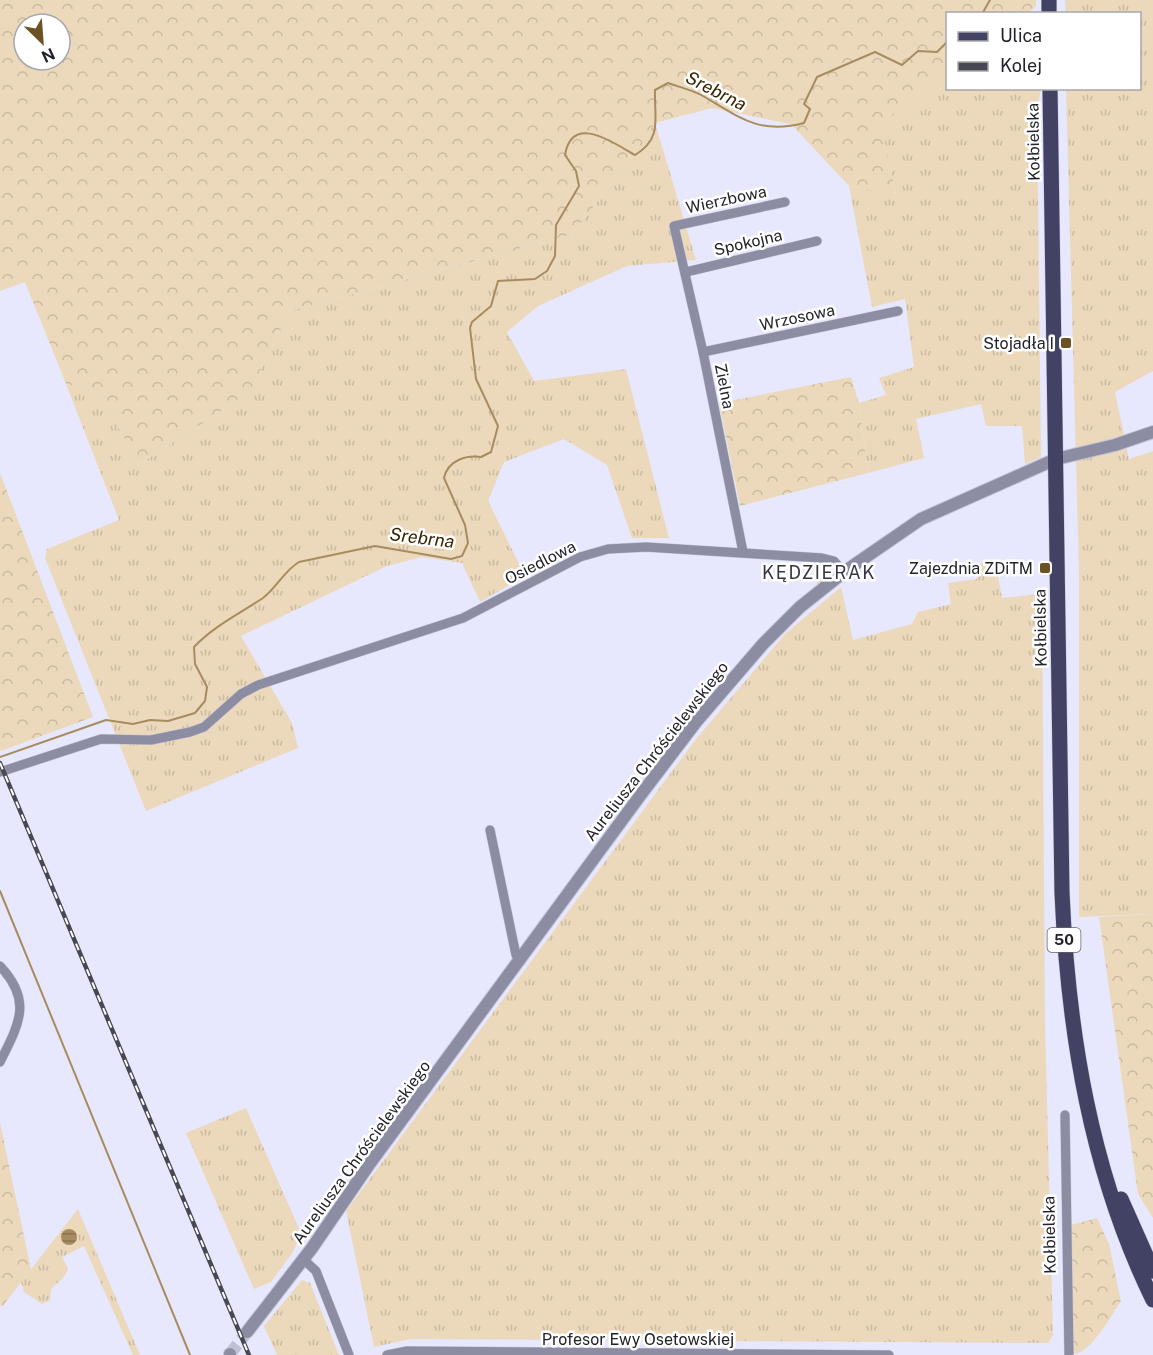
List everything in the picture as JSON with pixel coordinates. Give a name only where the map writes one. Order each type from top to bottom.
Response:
[{"type":"main road","name":"Kołbielska","points":[[1050,90],[1065,954],[1074,1037],[1094,1129]]},
{"type":"main road","name":"50","points":[[1094,1129],[1153,1271]]},
{"type":"main road","name":"50","points":[[1094,1129],[1116,1214],[1153,1300]]},
{"type":"street","name":"Wierzbowa","points":[[674,226],[785,202]]},
{"type":"street","name":"Zielna","points":[[674,226],[703,352],[743,552]]},
{"type":"street","name":"Spokojna","points":[[686,272],[817,241]]},
{"type":"street","name":"Wrzosowa","points":[[703,352],[898,311]]},
{"type":"street","name":"Aureliusza Chróścielewskiego","points":[[247,1332],[303,1259],[368,1166],[696,722],[763,644],[800,607],[844,572],[921,519],[1056,459],[1115,445],[1153,432]]},
{"type":"street","name":"Osiedlowa","points":[[0,772],[102,739],[152,740],[204,727],[241,694],[258,685],[463,618],[580,557],[608,549],[646,547],[825,558],[834,561],[844,572]]},
{"type":"street","points":[[490,830],[516,955],[521,960]]},
{"type":"street","points":[[0,966],[19,991],[21,1004],[18,1021],[0,1062]]},
{"type":"street","name":"Kołbielska","points":[[1065,1115],[1069,1355]]},
{"type":"street","points":[[303,1259],[316,1271],[350,1355]]},
{"type":"street","name":"Profesor Ewy Osetowskiej","points":[[387,1355],[407,1351],[889,1355]]},
{"type":"green space","points":[[0,0],[1036,0],[1036,6],[1028,12],[946,12],[946,74],[881,123],[896,195],[849,186],[791,124],[712,108],[655,123],[573,234],[290,311],[249,393],[138,465],[101,393],[66,384],[25,282],[0,291]]},
{"type":"green space","points":[[1065,0],[1153,0],[1153,371],[1115,392],[1129,459],[1153,451],[1153,914],[1079,917],[1079,571],[1066,90],[1141,90],[1141,12],[1066,12]]},
{"type":"green space","points":[[946,74],[946,90],[1041,90],[1037,111],[1041,457],[1025,464],[1022,426],[986,426],[981,404],[916,419],[924,458],[868,473],[859,403],[886,395],[879,378],[914,367],[905,299],[872,307],[849,186],[896,194],[880,123]]},
{"type":"green space","points":[[655,123],[696,260],[627,266],[538,306],[507,332],[534,381],[626,369],[669,538],[632,538],[607,465],[564,439],[504,462],[488,501],[525,576],[480,602],[462,563],[422,557],[387,566],[241,636],[292,723],[298,748],[146,811],[45,558],[47,549],[119,520],[66,384],[101,393],[138,465],[249,393],[290,311],[573,234]]},
{"type":"green space","points":[[851,377],[859,403],[868,473],[740,506],[719,403]]},
{"type":"green space","points":[[0,473],[93,717],[1,751],[0,749]]},
{"type":"green space","points":[[995,561],[1002,598],[1042,594],[1045,1023],[1053,1335],[1048,1343],[411,1339],[374,1347],[346,1211],[696,739],[786,633],[841,587],[853,640],[912,624],[918,612],[951,604],[948,583],[977,579],[976,564]]},
{"type":"green space","points":[[823,563],[830,565],[832,572],[819,586],[816,582],[819,566]]},
{"type":"green space","points":[[1153,914],[1153,1218],[1138,1194],[1099,917]]},
{"type":"green space","points":[[246,1108],[301,1233],[293,1252],[271,1282],[254,1289],[186,1133]]},
{"type":"green space","points":[[0,1123],[31,1269],[2,1307],[0,1304]]},
{"type":"green space","points":[[78,1209],[140,1355],[133,1355],[84,1246],[62,1257],[68,1269],[64,1277],[51,1289],[50,1300],[42,1304],[24,1292],[21,1282]]},
{"type":"green space","points":[[1097,1218],[1109,1244],[1121,1301],[1093,1341],[1080,1353],[1073,1354],[1071,1225]]},
{"type":"green space","points":[[302,1280],[310,1283],[339,1355],[277,1355],[264,1326]]},
{"type":"shaded area","points":[[69,1229],[75,1231],[77,1237],[75,1243],[69,1245],[63,1243],[61,1237],[63,1231]]},
{"type":"waterway","name":"Srebrna","points":[[983,12],[990,0]]},
{"type":"waterway","name":"Srebrna","points":[[0,757],[106,720],[133,724],[150,720],[168,721],[195,713],[205,701],[207,687],[195,664],[194,647],[218,626],[263,598],[299,562],[375,546],[451,559],[462,556],[468,543],[465,525],[444,478],[449,467],[458,460],[481,457],[491,452],[498,426],[476,379],[470,328],[472,322],[491,306],[498,281],[535,279],[547,271],[555,256],[556,225],[579,186],[576,171],[565,155],[569,142],[576,135],[585,133],[595,135],[635,155],[650,142],[653,134],[656,118],[655,90],[668,83],[699,94],[750,122],[774,127],[804,123],[810,109],[804,104],[817,77],[875,52],[902,65],[918,51],[937,52],[946,43]]},
{"type":"waterway","points":[[0,891],[190,1355]]},
{"type":"tunnel","points":[[230,1354],[247,1332]]},
{"type":"railway","points":[[0,763],[249,1355]]},
{"type":"place","name":"Stojadła I","points":[[1066,343]]},
{"type":"place","name":"Zajezdnia ZDiTM","points":[[1045,568]]},
{"type":"district","name":"KĘDZIERAK","points":[[819,573]]}]
